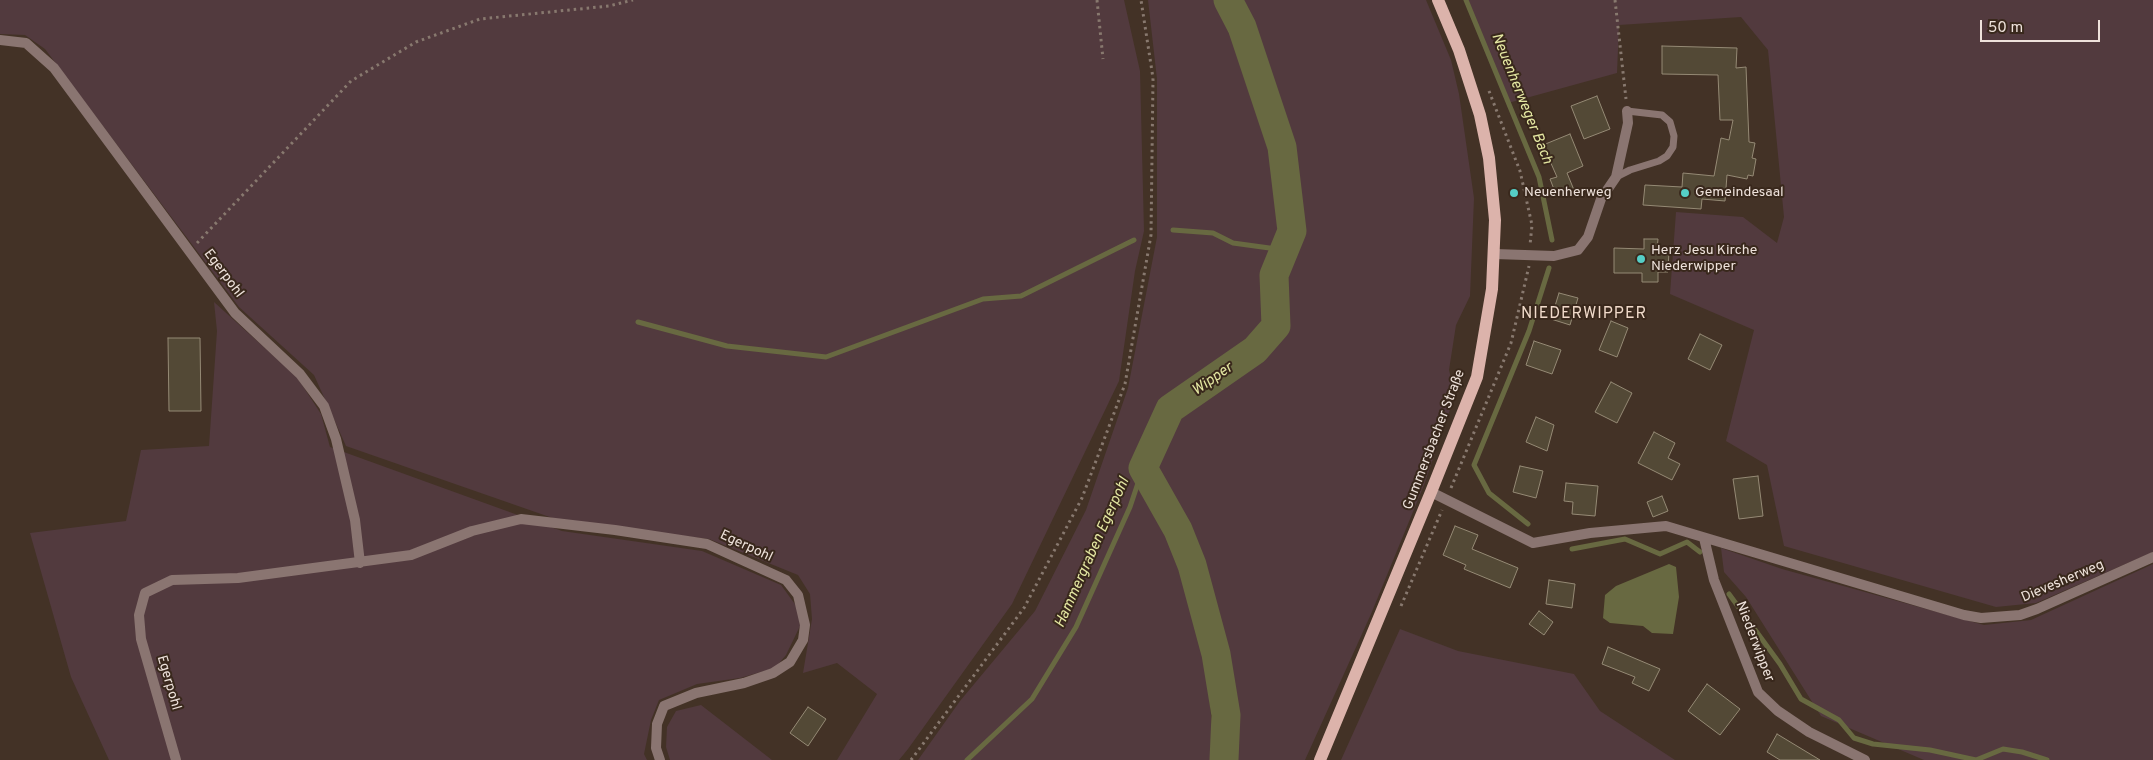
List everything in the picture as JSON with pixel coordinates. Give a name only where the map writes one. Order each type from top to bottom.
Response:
[{"type":"main road","name":"Gummersbacher Straße","points":[[1320,760],[1432,492],[1477,377],[1492,289],[1495,254],[1494,188],[1485,139],[1459,50],[1438,0]]},
{"type":"street","name":"Egerpohl","points":[[0,40],[26,43],[54,68],[188,252],[235,313],[300,374],[324,406],[336,439],[354,520],[360,563]]},
{"type":"street","points":[[1495,254],[1554,256],[1578,250],[1588,237],[1601,199],[1616,177],[1628,123],[1627,111]]},
{"type":"street","points":[[1432,492],[1533,543],[1590,533],[1666,526],[1704,538]]},
{"type":"street","name":"Egerpohl","points":[[176,760],[141,639],[140,615],[145,593],[172,580],[238,578],[411,555],[472,531],[521,519],[615,530],[708,544],[786,580],[798,595],[804,625],[803,640],[798,652],[790,662],[773,673],[744,683],[696,693],[664,706],[657,724],[656,748],[660,760]]},
{"type":"street","name":"Dievesherweg","points":[[1704,538],[1865,584],[1964,616],[1981,618],[2020,615],[2037,609],[2153,557]]},
{"type":"street","name":"Niederwipper","points":[[1704,538],[1714,580],[1758,692],[1778,711],[1809,732],[1865,760]]},
{"type":"lane","points":[[1616,177],[1630,170],[1659,161],[1667,156],[1674,147],[1674,136],[1670,122],[1662,115],[1627,111]]},
{"type":"path","points":[[188,252],[351,81],[416,42],[480,19],[609,6],[633,0]]},
{"type":"path","points":[[1097,0],[1103,59]]},
{"type":"path","points":[[911,760],[1024,608],[1082,498],[1125,384],[1151,235],[1153,78],[1141,0]]},
{"type":"path","points":[[1615,0],[1627,111]]},
{"type":"shaded area","points":[[0,0],[1124,0],[1140,71],[1144,231],[1135,271],[1119,381],[1012,604],[908,749],[899,760],[837,760],[877,694],[837,663],[803,673],[812,619],[810,594],[798,575],[709,539],[564,522],[346,446],[314,375],[239,307],[45,49],[25,35],[0,34]]},
{"type":"shaded area","points":[[1148,0],[1426,0],[1451,60],[1459,94],[1474,198],[1470,296],[1456,325],[1449,370],[1455,395],[1424,485],[1371,614],[1305,760],[1233,760],[1232,706],[1221,639],[1187,529],[1169,486],[1152,503],[1174,537],[1204,650],[1213,733],[1212,760],[918,760],[960,701],[1035,611],[1086,510],[1128,388],[1157,237],[1157,79]]},
{"type":"shaded area","points":[[1465,0],[2153,0],[2153,552],[2036,603],[1996,607],[1784,546],[1767,465],[1726,441],[1754,330],[1670,294],[1676,212],[1743,217],[1777,243],[1784,217],[1768,50],[1741,17],[1619,25],[1617,73],[1508,103]]},
{"type":"shaded area","points":[[214,302],[297,377],[321,414],[330,447],[562,531],[702,551],[781,585],[797,607],[800,626],[786,655],[775,668],[740,678],[697,684],[659,700],[651,720],[644,754],[647,760],[109,760],[71,677],[30,533],[126,521],[141,450],[209,446],[217,331]]},
{"type":"shaded area","points":[[1721,548],[1782,569],[1984,625],[2031,620],[2153,564],[2153,760],[1924,760],[1821,716],[1746,597],[1724,572]]},
{"type":"shaded area","points":[[1669,564],[1676,567],[1679,597],[1673,634],[1652,633],[1643,626],[1610,623],[1603,618],[1605,595],[1616,586]]},
{"type":"shaded area","points":[[1400,629],[1458,651],[1574,674],[1600,711],[1675,760],[1341,760]]},
{"type":"shaded area","points":[[701,705],[772,760],[670,760],[666,747],[667,727],[676,711]]},
{"type":"building","points":[[1662,46],[1737,48],[1736,68],[1746,67],[1749,142],[1755,143],[1752,158],[1756,159],[1753,176],[1748,175],[1747,179],[1727,175],[1725,201],[1702,199],[1701,209],[1643,205],[1645,185],[1682,187],[1683,173],[1714,176],[1721,138],[1729,140],[1733,120],[1720,120],[1718,75],[1662,74]]},
{"type":"building","points":[[1597,96],[1610,129],[1584,139],[1571,106]]},
{"type":"building","points":[[1570,134],[1583,166],[1567,173],[1574,190],[1557,197],[1550,179],[1557,177],[1543,145]]},
{"type":"building","name":"Herz Jesu Kirche Niederwipper","points":[[1644,239],[1658,239],[1657,250],[1669,250],[1668,272],[1658,272],[1658,282],[1642,282],[1642,273],[1614,273],[1614,248],[1644,249]]},
{"type":"building","points":[[1559,293],[1578,298],[1570,325],[1551,319]]},
{"type":"building","points":[[1611,321],[1628,328],[1617,357],[1599,350]]},
{"type":"building","points":[[1700,334],[1722,345],[1710,370],[1688,359]]},
{"type":"building","points":[[168,338],[200,338],[201,411],[169,411]]},
{"type":"building","points":[[1534,341],[1561,350],[1552,374],[1526,365]]},
{"type":"building","points":[[1611,382],[1632,393],[1617,423],[1595,412]]},
{"type":"building","points":[[1536,417],[1554,425],[1547,451],[1526,442]]},
{"type":"building","points":[[1654,432],[1675,443],[1668,458],[1680,464],[1672,480],[1638,463]]},
{"type":"building","points":[[1520,466],[1543,471],[1536,498],[1513,492]]},
{"type":"building","points":[[1758,476],[1763,516],[1739,519],[1733,479]]},
{"type":"building","points":[[1566,483],[1598,486],[1595,516],[1572,514],[1573,502],[1564,501]]},
{"type":"building","points":[[1662,496],[1668,511],[1653,517],[1647,502]]},
{"type":"building","points":[[1455,526],[1478,535],[1472,549],[1518,568],[1510,588],[1464,569],[1466,565],[1443,555]]},
{"type":"building","points":[[1549,580],[1575,584],[1572,608],[1546,604]]},
{"type":"building","points":[[1539,611],[1553,622],[1544,635],[1529,624]]},
{"type":"building","points":[[1608,647],[1660,669],[1649,691],[1632,683],[1635,677],[1602,664]]},
{"type":"building","points":[[1707,684],[1740,709],[1720,735],[1688,711]]},
{"type":"building","points":[[808,707],[826,719],[808,746],[790,733]]},
{"type":"building","points":[[1777,734],[1820,760],[1780,760],[1767,752]]},
{"type":"waterway","name":"Wipper","points":[[1224,760],[1226,715],[1216,654],[1192,565],[1178,530],[1143,468],[1170,409],[1255,350],[1276,326],[1274,275],[1292,231],[1282,147],[1242,27],[1228,0]]},
{"type":"waterway","name":"Neuenherweger Bach","points":[[1466,0],[1539,177],[1552,240]]},
{"type":"waterway","points":[[1173,230],[1213,233],[1233,243],[1284,250]]},
{"type":"waterway","points":[[638,322],[727,346],[826,357],[983,299],[1021,296],[1134,240]]},
{"type":"waterway","name":"Neuenherweger Bach","points":[[1528,524],[1489,493],[1474,465],[1529,331],[1549,268]]},
{"type":"waterway","name":"Hammergraben Egerpohl","points":[[967,760],[1032,699],[1076,627],[1130,507],[1143,468]]},
{"type":"waterway","name":"Neuenherweger Bach","points":[[1572,549],[1625,539],[1660,554],[1687,542],[1700,552]]},
{"type":"waterway","name":"Neuenherweger Bach","points":[[1729,594],[1780,664],[1801,699],[1839,720],[1854,738],[1873,744],[1930,750],[1976,760],[2003,749],[2022,752],[2047,760]]},
{"type":"place","name":"Neuenherweg","points":[[1514,193]]},
{"type":"place","name":"Gemeindesaal","points":[[1685,193]]},
{"type":"place","name":"Herz Jesu Kirche Niederwipper","points":[[1641,259]]},
{"type":"district","name":"NIEDERWIPPER","points":[[1584,315]]}]
